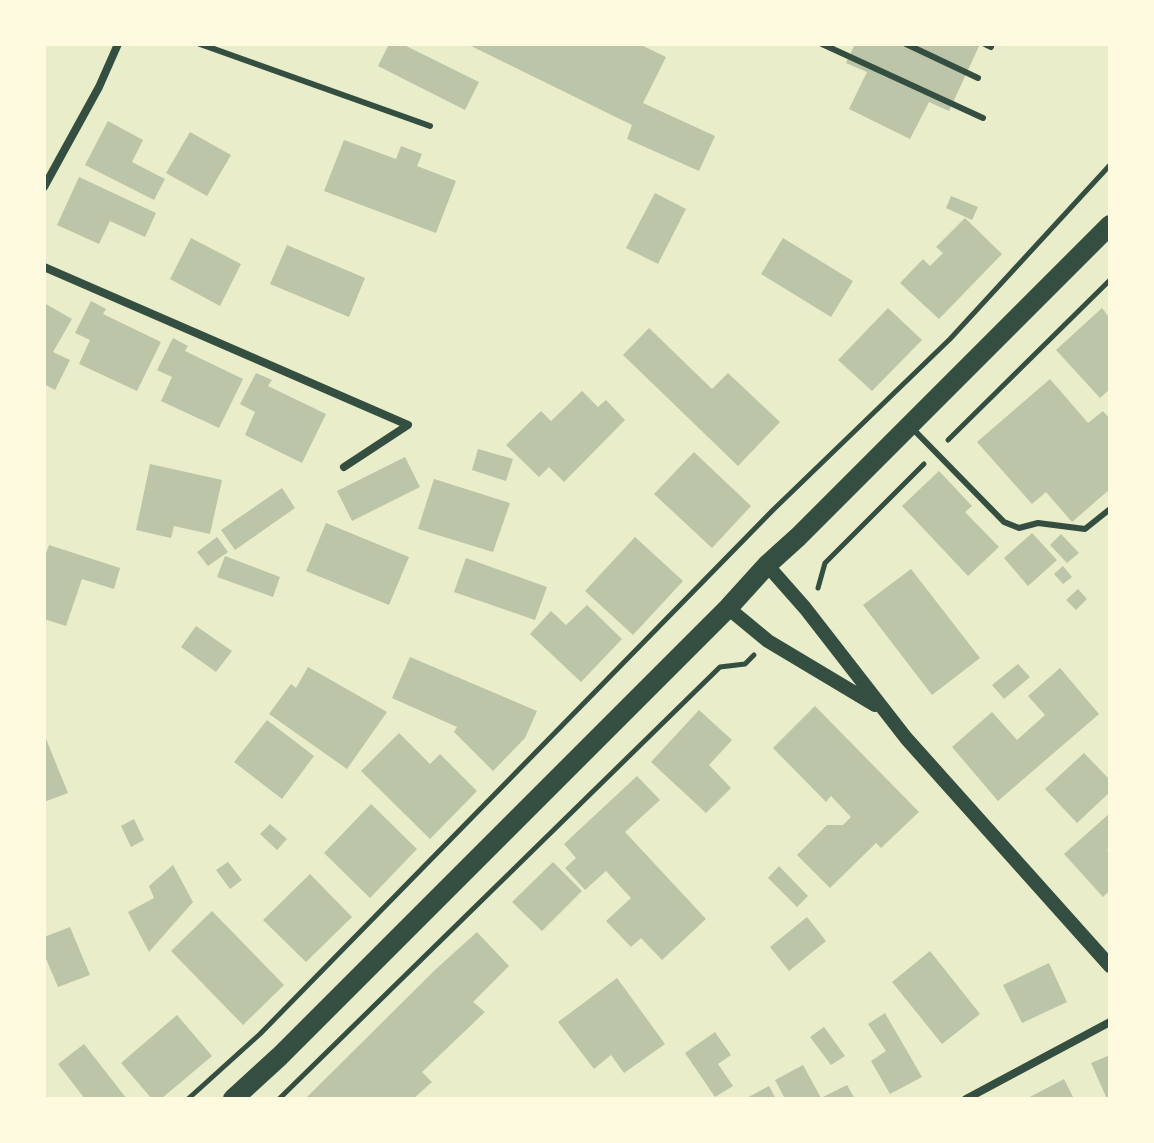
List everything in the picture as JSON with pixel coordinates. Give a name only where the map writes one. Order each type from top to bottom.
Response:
[{"type":"main road","points":[[233,1099],[280,1056],[728,608],[767,565],[1110,225]]},
{"type":"street","points":[[44,187],[99,87],[118,44]]},
{"type":"street","points":[[44,267],[408,425],[344,467]]},
{"type":"street","points":[[767,565],[805,608],[882,709],[1110,966]]},
{"type":"street","points":[[728,608],[768,641],[882,709]]},
{"type":"street","points":[[966,1099],[1110,1022]]},
{"type":"lane","points":[[200,44],[430,126]]},
{"type":"lane","points":[[822,44],[983,118]]},
{"type":"lane","points":[[906,44],[978,78]]},
{"type":"lane","points":[[910,425],[1004,522],[1019,528],[1038,523],[1085,529],[1110,509]]},
{"type":"path","points":[[188,1099],[260,1034],[773,510],[950,339],[1110,165]]},
{"type":"path","points":[[279,1099],[720,667],[745,664],[768,641]]},
{"type":"building","points":[[389,44],[402,44],[479,82],[465,110],[378,66]]},
{"type":"building","points":[[467,44],[639,44],[666,57],[643,103],[715,136],[699,171],[627,139],[632,125]]},
{"type":"building","points":[[855,44],[980,44],[949,111],[929,102],[910,139],[849,109],[867,72],[846,63]]},
{"type":"building","points":[[108,121],[143,140],[132,162],[165,179],[154,200],[85,165]]},
{"type":"building","points":[[190,132],[231,155],[207,196],[166,173]]},
{"type":"building","points":[[344,140],[396,159],[401,146],[422,154],[417,166],[456,181],[436,233],[324,191]]},
{"type":"building","points":[[79,177],[156,213],[145,237],[110,221],[99,244],[57,225]]},
{"type":"building","points":[[655,193],[686,209],[658,264],[626,248]]},
{"type":"building","points":[[951,196],[978,207],[972,220],[946,208]]},
{"type":"building","points":[[965,218],[1002,254],[939,319],[900,283],[923,259],[930,266],[943,253],[936,247]]},
{"type":"building","points":[[191,238],[241,264],[220,306],[170,279]]},
{"type":"building","points":[[783,238],[853,281],[831,317],[761,274]]},
{"type":"building","points":[[287,245],[365,278],[349,317],[270,284]]},
{"type":"building","points":[[91,301],[106,309],[103,314],[161,342],[137,391],[79,364],[90,340],[75,333]]},
{"type":"building","points":[[44,303],[72,319],[53,352],[70,360],[55,390],[44,384]]},
{"type":"building","points":[[888,308],[922,340],[872,391],[838,360]]},
{"type":"building","points":[[1102,308],[1110,315],[1110,389],[1100,398],[1056,350]]},
{"type":"building","points":[[649,328],[712,389],[728,373],[780,422],[738,466],[623,355]]},
{"type":"building","points":[[173,338],[188,346],[185,351],[243,379],[219,428],[161,401],[172,377],[157,370]]},
{"type":"building","points":[[256,373],[272,380],[268,386],[326,414],[302,463],[245,435],[255,412],[240,404]]},
{"type":"building","points":[[1050,379],[1088,423],[1103,411],[1110,419],[1110,489],[1072,522],[1046,492],[1032,504],[977,442]]},
{"type":"building","points":[[582,391],[598,407],[606,400],[625,420],[564,482],[549,467],[539,477],[506,445],[541,411],[551,421]]},
{"type":"building","points":[[478,449],[513,459],[506,481],[472,470]]},
{"type":"building","points":[[694,452],[751,506],[712,548],[654,494]]},
{"type":"building","points":[[405,457],[420,487],[352,521],[337,491]]},
{"type":"building","points":[[150,464],[222,480],[210,534],[174,526],[171,538],[136,530]]},
{"type":"building","points":[[939,471],[972,506],[965,512],[999,547],[968,576],[902,506]]},
{"type":"building","points":[[434,479],[510,503],[493,552],[418,529]]},
{"type":"building","points":[[282,488],[295,508],[235,550],[221,530]]},
{"type":"building","points":[[326,523],[409,557],[389,605],[306,571]]},
{"type":"building","points":[[1032,533],[1057,560],[1028,586],[1004,558]]},
{"type":"building","points":[[1061,534],[1079,553],[1067,563],[1050,545]]},
{"type":"building","points":[[217,537],[228,552],[208,566],[197,552]]},
{"type":"building","points":[[635,537],[683,581],[633,635],[585,591]]},
{"type":"building","points":[[49,545],[120,568],[114,589],[82,579],[66,626],[44,619],[44,559]]},
{"type":"building","points":[[225,556],[280,577],[273,597],[217,577]]},
{"type":"building","points":[[466,558],[547,587],[535,620],[454,592]]},
{"type":"building","points":[[1063,566],[1072,577],[1063,584],[1054,574]]},
{"type":"building","points":[[911,569],[980,658],[932,695],[863,605]]},
{"type":"building","points":[[1078,589],[1087,599],[1076,610],[1066,600]]},
{"type":"building","points":[[587,605],[622,639],[581,682],[530,634],[551,611],[566,625]]},
{"type":"building","points":[[196,626],[232,651],[216,672],[181,647]]},
{"type":"building","points":[[410,657],[537,711],[525,738],[493,771],[454,732],[457,727],[392,698]]},
{"type":"building","points":[[1018,664],[1030,677],[1004,699],[992,685]]},
{"type":"building","points":[[308,667],[387,712],[347,769],[269,714],[291,684],[296,688]]},
{"type":"building","points":[[1060,668],[1099,714],[998,801],[952,747],[992,712],[1017,740],[1045,715],[1028,696]]},
{"type":"building","points":[[815,706],[919,812],[881,848],[876,843],[830,888],[797,855],[827,825],[843,825],[851,817],[831,796],[826,802],[773,748]]},
{"type":"building","points":[[699,710],[732,740],[709,765],[731,788],[706,813],[651,762]]},
{"type":"building","points":[[267,720],[314,756],[282,799],[234,762]]},
{"type":"building","points":[[399,733],[430,764],[440,754],[477,791],[430,839],[361,771]]},
{"type":"building","points":[[44,734],[68,793],[44,802]]},
{"type":"building","points":[[1084,753],[1110,780],[1110,792],[1077,823],[1045,789]]},
{"type":"building","points":[[637,776],[660,800],[625,832],[706,919],[662,960],[641,938],[631,947],[606,921],[631,898],[606,871],[585,890],[565,868],[576,858],[564,844]]},
{"type":"building","points":[[371,804],[417,849],[370,898],[324,853]]},
{"type":"building","points":[[1110,813],[1110,847],[1107,850],[1110,853],[1110,890],[1103,897],[1064,854]]},
{"type":"building","points":[[134,819],[144,840],[131,847],[121,826]]},
{"type":"building","points":[[270,824],[287,839],[277,850],[260,834]]},
{"type":"building","points":[[228,862],[242,880],[230,889],[216,870]]},
{"type":"building","points":[[553,862],[582,891],[542,931],[512,902]]},
{"type":"building","points":[[173,865],[193,902],[149,952],[128,912],[154,898],[149,886]]},
{"type":"building","points":[[779,866],[808,896],[797,907],[768,878]]},
{"type":"building","points":[[310,874],[352,917],[306,962],[263,920]]},
{"type":"building","points":[[212,911],[284,985],[243,1025],[171,951]]},
{"type":"building","points":[[807,917],[826,941],[789,971],[770,947]]},
{"type":"building","points":[[70,927],[90,975],[58,987],[44,954],[44,937]]},
{"type":"building","points":[[477,932],[509,966],[473,1002],[485,1012],[422,1072],[432,1082],[413,1099],[305,1099],[436,969]]},
{"type":"building","points":[[930,951],[980,1014],[942,1044],[892,982]]},
{"type":"building","points":[[1049,963],[1067,1002],[1022,1023],[1003,985]]},
{"type":"building","points":[[617,978],[665,1044],[624,1073],[611,1055],[594,1069],[558,1022]]},
{"type":"building","points":[[885,1013],[922,1077],[890,1094],[871,1061],[886,1051],[868,1024]]},
{"type":"building","points":[[177,1015],[212,1056],[161,1099],[152,1099],[121,1063]]},
{"type":"building","points":[[824,1027],[845,1056],[831,1065],[810,1037]]},
{"type":"building","points":[[715,1032],[731,1055],[718,1064],[733,1086],[715,1097],[685,1053]]},
{"type":"building","points":[[84,1044],[127,1099],[85,1099],[58,1064]]},
{"type":"building","points":[[1110,1055],[1110,1099],[1107,1099],[1091,1063]]},
{"type":"building","points":[[803,1065],[821,1098],[847,1085],[855,1099],[785,1099],[775,1080]]},
{"type":"building","points":[[1064,1079],[1074,1099],[1026,1099]]},
{"type":"building","points":[[769,1086],[776,1099],[745,1099]]}]
